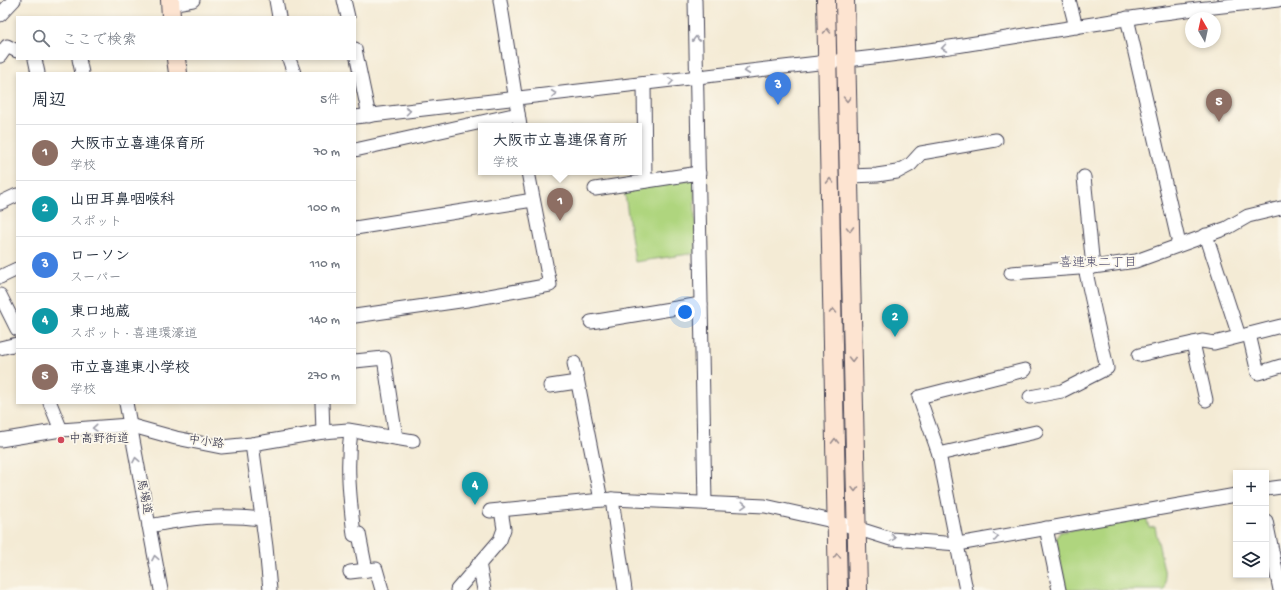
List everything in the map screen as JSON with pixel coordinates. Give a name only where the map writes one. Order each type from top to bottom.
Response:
[{"type":"street","points":[[0,15],[14,0]]},
{"type":"street","points":[[170,7],[193,0]]},
{"type":"street","points":[[276,0],[279,16]]},
{"type":"street","points":[[344,0],[348,16]]},
{"type":"street","points":[[500,0],[519,120],[503,123]]},
{"type":"street","points":[[695,0],[705,503]]},
{"type":"street","points":[[826,0],[838,590]]},
{"type":"street","points":[[845,0],[858,590]]},
{"type":"street","points":[[1069,0],[1076,27]]},
{"type":"street","points":[[356,117],[880,57],[982,43],[1127,18],[1278,0]]},
{"type":"street","points":[[1127,18],[1180,244]]},
{"type":"street","points":[[0,56],[8,46],[16,50]]},
{"type":"street","points":[[356,53],[370,116]]},
{"type":"street","points":[[34,60],[38,72]]},
{"type":"street","points":[[79,60],[82,72]]},
{"type":"street","points":[[176,60],[178,72]]},
{"type":"street","points":[[289,60],[294,72]]},
{"type":"street","points":[[644,84],[645,181]]},
{"type":"street","points":[[356,150],[478,128]]},
{"type":"street","points":[[849,176],[877,175],[897,172],[910,165],[921,153],[996,140]]},
{"type":"street","points":[[595,189],[699,173]]},
{"type":"street","points":[[356,316],[467,300],[550,285],[529,175]]},
{"type":"street","points":[[1030,397],[1062,390],[1107,368],[1089,267],[1084,177]]},
{"type":"street","points":[[0,204],[16,196]]},
{"type":"street","points":[[356,228],[533,200]]},
{"type":"street","points":[[1011,274],[1136,261],[1227,228],[1248,216],[1281,208]]},
{"type":"street","points":[[1206,235],[1258,373],[1281,366]]},
{"type":"street","points":[[0,277],[16,269]]},
{"type":"street","points":[[0,295],[16,327]]},
{"type":"street","points":[[591,322],[701,304]]},
{"type":"street","points":[[1139,355],[1202,341],[1214,343],[1281,326]]},
{"type":"street","points":[[1193,343],[1206,400]]},
{"type":"street","points":[[0,348],[16,344]]},
{"type":"street","points":[[356,361],[384,358],[396,438]]},
{"type":"street","points":[[574,363],[577,382],[607,500],[625,590]]},
{"type":"street","points":[[966,590],[939,454],[919,397],[1025,370]]},
{"type":"street","points":[[550,386],[577,382]]},
{"type":"street","points":[[50,404],[61,430]]},
{"type":"street","name":"馬場道","points":[[126,404],[161,590]]},
{"type":"street","points":[[322,404],[323,432]]},
{"type":"street","name":"中小路","points":[[0,440],[61,430],[130,426],[176,438],[221,447],[252,444],[323,432],[351,431],[413,441]]},
{"type":"street","points":[[351,431],[348,454],[348,480],[356,534],[366,570]]},
{"type":"street","points":[[939,454],[1036,432]]},
{"type":"street","points":[[252,444],[270,590]]},
{"type":"street","points":[[1269,489],[1281,487]]},
{"type":"street","points":[[457,590],[500,540],[504,529],[500,510],[607,500],[765,506],[837,522],[891,539],[958,544],[1233,496]]},
{"type":"street","points":[[149,526],[202,516],[234,516],[262,519]]},
{"type":"street","points":[[1046,528],[1059,590]]},
{"type":"street","points":[[1269,536],[1280,590]]},
{"type":"street","points":[[479,563],[484,590]]},
{"type":"street","points":[[350,572],[376,569],[382,590]]},
{"type":"green space","points":[[694,179],[696,253],[635,262],[624,188]]},
{"type":"green space","points":[[1146,516],[1149,528],[1155,527],[1166,580],[1165,590],[1066,590],[1056,538],[1060,532]]},
{"type":"place","name":"ローソン","points":[[778,105]]},
{"type":"place","name":"市立喜連東小学校","points":[[1219,122]]},
{"type":"place","name":"大阪市立喜連保育所","points":[[560,221]]},
{"type":"place","name":"山田耳鼻咽喉科","points":[[895,337]]},
{"type":"place","name":"中高野街道","points":[[61,440]]},
{"type":"place","name":"東口地蔵","points":[[475,505]]},
{"type":"district","name":"喜連東二丁目","points":[[1098,263]]}]
